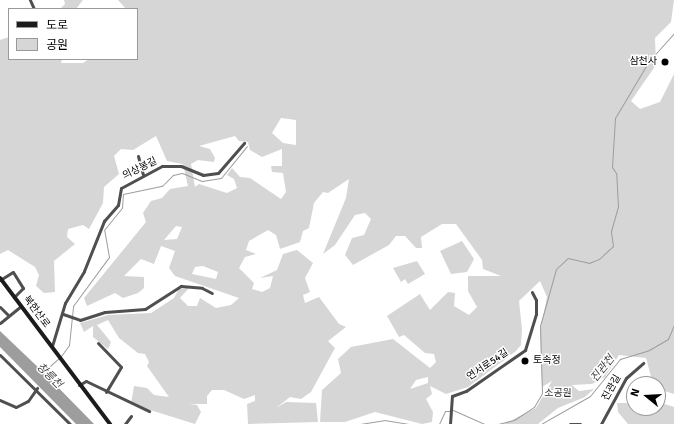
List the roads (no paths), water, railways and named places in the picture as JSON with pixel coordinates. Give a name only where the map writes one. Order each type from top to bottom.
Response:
[{"type":"main road","name":"북한산로","points":[[0,279],[52,346],[79,385]]},
{"type":"main road","points":[[79,385],[110,424]]},
{"type":"street","name":"의상봉길","points":[[52,346],[63,314],[96,235],[118,205],[121,188],[143,175],[171,166],[203,175],[218,173],[244,143]]},
{"type":"street","points":[[138,156],[143,175]]},
{"type":"street","points":[[0,279],[13,272],[24,288],[14,297]]},
{"type":"street","points":[[63,314],[80,320],[105,312],[145,309],[181,286],[202,288],[212,293]]},
{"type":"street","name":"연서로54길","points":[[449,423],[452,396],[466,391],[525,350],[536,314],[536,300],[532,292]]},
{"type":"street","points":[[0,323],[21,306]]},
{"type":"street","points":[[0,307],[8,315]]},
{"type":"street","points":[[98,343],[120,367],[106,392]]},
{"type":"street","points":[[0,355],[37,388],[70,424]]},
{"type":"street","name":"진관길","points":[[600,424],[604,421],[626,378],[643,363]]},
{"type":"street","points":[[79,385],[86,381],[106,392],[149,411]]},
{"type":"street","points":[[0,400],[16,407],[28,401],[37,388]]},
{"type":"street","points":[[125,424],[131,416]]},
{"type":"street","points":[[604,421],[607,424]]},
{"type":"street","points":[[570,424],[580,424]]},
{"type":"waterway","points":[[498,424],[514,420],[534,407],[542,393],[540,326],[556,269],[568,258],[589,263],[599,259],[613,246],[611,231],[618,207],[616,173],[612,167],[615,118],[649,61],[674,33]]},
{"type":"waterway","points":[[61,356],[69,345],[73,306],[109,257],[104,230],[122,208],[123,194],[162,186],[173,175],[182,173],[202,181],[221,178],[247,146]]},
{"type":"waterway","name":"진관천","points":[[541,424],[590,396],[620,359],[649,350],[668,339],[674,325]]},
{"type":"waterway","name":"창릉천","points":[[43,372],[59,358]]},
{"type":"waterway","name":"진관천","points":[[453,410],[485,424]]},
{"type":"waterway","name":"진관천","points":[[439,424],[445,411],[450,411]]},
{"type":"waterway","name":"진관천","points":[[360,424],[384,420],[409,424]]},
{"type":"place","name":"삼천사","points":[[665,62]]},
{"type":"place","name":"토속정","points":[[525,361]]},
{"type":"park label","name":"소공원","points":[[558,394]]}]
